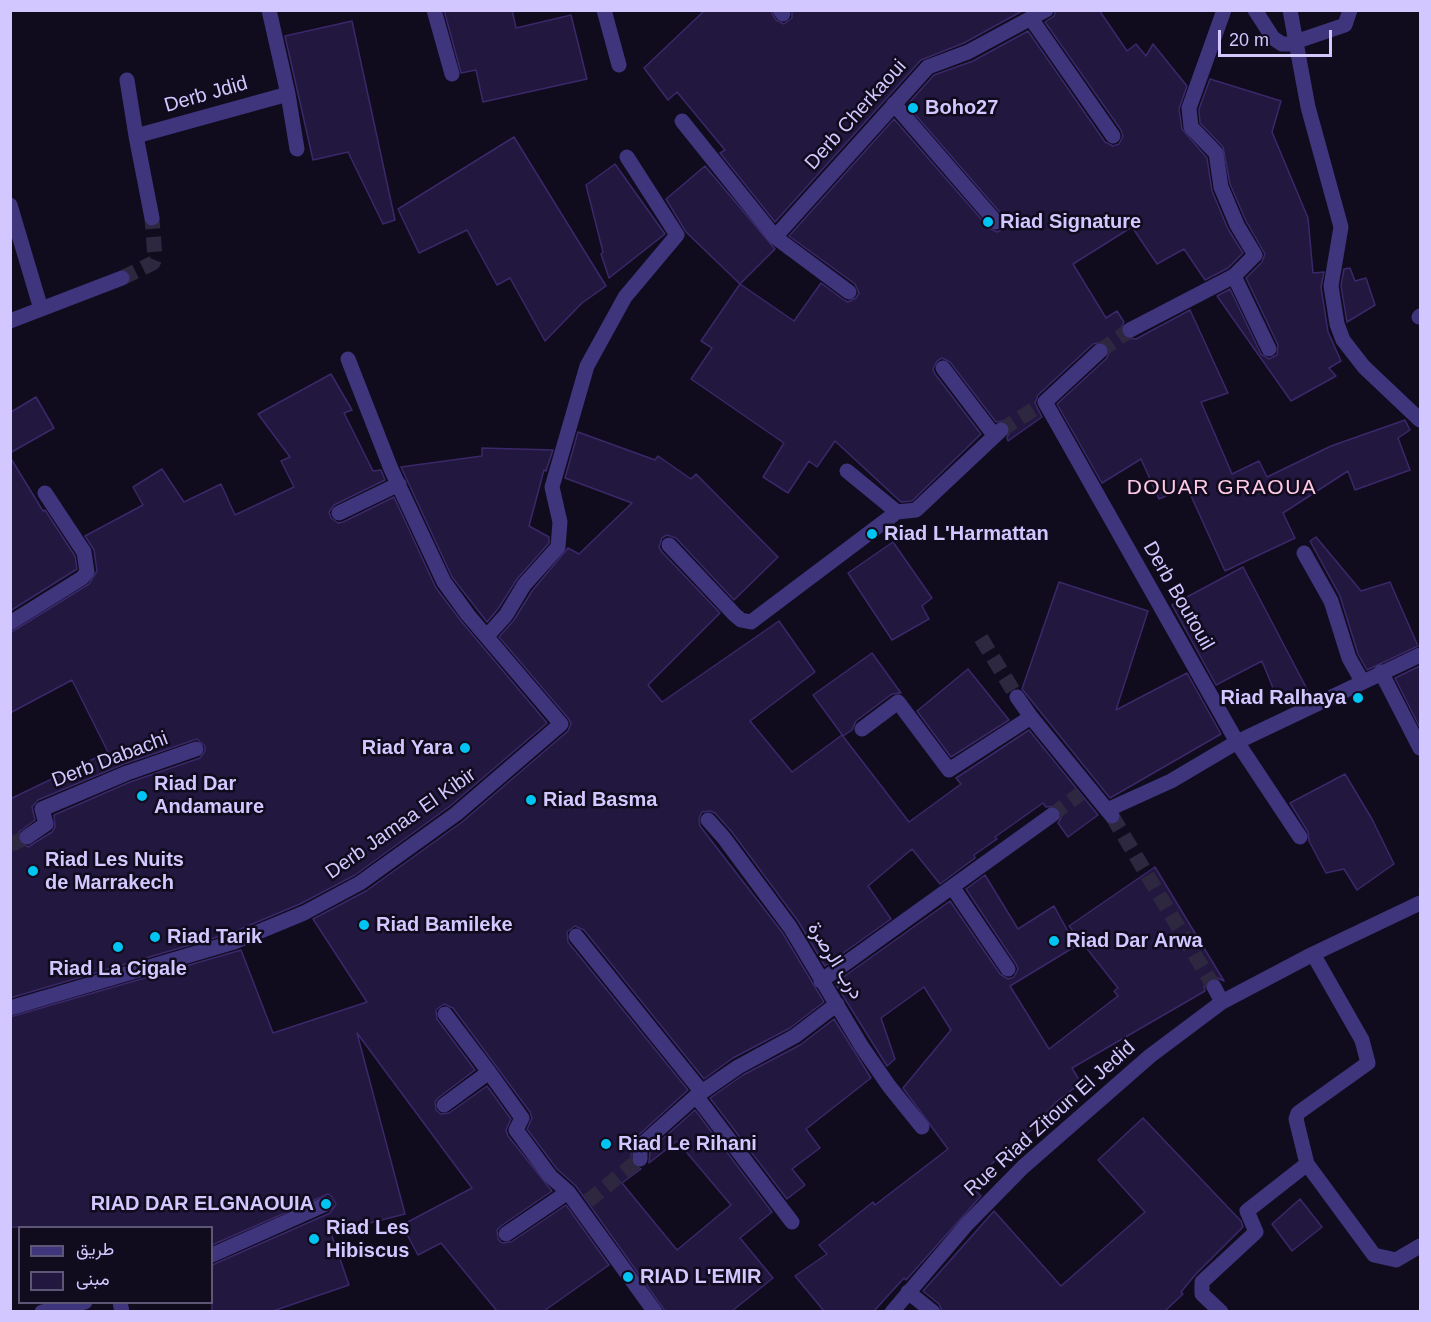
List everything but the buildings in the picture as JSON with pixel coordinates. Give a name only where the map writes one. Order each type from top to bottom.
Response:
[{"type":"street","points":[[269,10],[288,94],[297,149]]},
{"type":"street","points":[[434,10],[452,74]]},
{"type":"street","points":[[604,10],[619,65]]},
{"type":"street","name":"Derb Cherkaoui","points":[[775,237],[894,104],[934,63],[968,52],[1032,20],[1046,10]]},
{"type":"street","points":[[1255,10],[1277,41],[1289,44],[1345,25],[1350,10]]},
{"type":"street","points":[[1290,10],[1308,107],[1341,227],[1331,286],[1337,324],[1344,340],[1364,367],[1420,420]]},
{"type":"street","points":[[1130,330],[1234,276],[1255,255],[1237,225],[1221,186],[1216,153],[1191,127],[1189,108],[1219,15]]},
{"type":"street","points":[[1032,20],[1113,136]]},
{"type":"street","points":[[127,80],[152,218]]},
{"type":"street","name":"Derb Jdid","points":[[136,136],[288,94]]},
{"type":"street","points":[[894,104],[996,222]]},
{"type":"street","points":[[682,121],[775,237],[849,292]]},
{"type":"street","points":[[348,359],[399,484],[444,582],[468,615],[488,635],[506,615],[524,585],[558,547],[560,522],[552,487],[587,366],[625,297],[677,235],[627,157]]},
{"type":"street","points":[[10,205],[41,309]]},
{"type":"street","points":[[1234,276],[1269,349]]},
{"type":"street","points":[[10,321],[122,279]]},
{"type":"street","name":"Derb Boutouil","points":[[1100,351],[1042,404],[1237,742],[1300,837]]},
{"type":"street","points":[[669,545],[735,615],[741,620],[751,622],[897,512],[916,510],[923,506],[998,432],[944,368]]},
{"type":"street","points":[[847,471],[897,512]]},
{"type":"street","points":[[339,513],[399,484]]},
{"type":"street","points":[[10,623],[82,578],[87,572],[84,552],[45,493]]},
{"type":"street","points":[[1304,553],[1331,601],[1349,658],[1362,681]]},
{"type":"street","name":"Derb Jamaa El Kibir","points":[[10,1008],[234,942],[304,913],[360,884],[456,814],[561,724],[488,635]]},
{"type":"street","points":[[1017,697],[1085,791],[1110,813],[1171,781],[1237,742],[1420,655]]},
{"type":"street","points":[[1381,672],[1420,748]]},
{"type":"street","points":[[862,729],[898,702],[949,770],[1032,717]]},
{"type":"street","name":"Derb Dabachi","points":[[27,837],[46,824],[42,809],[127,773],[196,749]]},
{"type":"street","points":[[821,981],[1052,815]]},
{"type":"street","name":"درب الرصرة","points":[[708,820],[790,927],[821,981],[889,1086],[922,1127]]},
{"type":"street","points":[[953,888],[1008,969]]},
{"type":"street","name":"Rue Riad Zitoun El Jedid","points":[[892,1311],[967,1224],[1023,1167],[1109,1089],[1222,1002],[1313,954],[1420,903]]},
{"type":"street","points":[[576,936],[792,1221]]},
{"type":"street","points":[[1313,954],[1362,1040],[1368,1063],[1298,1113],[1296,1119],[1307,1164],[1374,1255],[1396,1260],[1420,1246]]},
{"type":"street","points":[[1214,987],[1222,1002]]},
{"type":"street","points":[[640,1159],[640,1146],[698,1094],[738,1067],[795,1036],[837,1004]]},
{"type":"street","points":[[445,1014],[522,1118],[516,1130],[550,1176],[584,1205],[655,1311]]},
{"type":"street","points":[[444,1105],[489,1072]]},
{"type":"street","points":[[1221,1311],[1202,1294],[1202,1282],[1256,1232],[1247,1211],[1307,1164]]},
{"type":"street","points":[[506,1234],[568,1192]]},
{"type":"street","points":[[213,1255],[326,1204]]},
{"type":"street","points":[[908,1292],[933,1311]]},
{"type":"street","points":[[42,1311],[75,1304]]},
{"type":"tunnel","points":[[122,278],[153,263],[155,258],[152,218]]},
{"type":"tunnel","points":[[1100,351],[1130,330]]},
{"type":"tunnel","points":[[1001,430],[1039,406]]},
{"type":"tunnel","points":[[981,638],[1017,697]]},
{"type":"tunnel","points":[[1052,815],[1080,794]]},
{"type":"tunnel","points":[[1112,816],[1214,987]]},
{"type":"tunnel","points":[[10,845],[27,837]]},
{"type":"tunnel","points":[[588,1201],[640,1159]]},
{"type":"place","name":"Boho27","points":[[913,108]]},
{"type":"place","name":"Riad Signature","points":[[988,222]]},
{"type":"place","name":"Riad L'Harmattan","points":[[872,534]]},
{"type":"place","name":"Riad Ralhaya","points":[[1358,698]]},
{"type":"place","name":"Riad Yara","points":[[465,748]]},
{"type":"place","name":"Riad Dar Andamaure","points":[[142,796]]},
{"type":"place","name":"Riad Basma","points":[[531,800]]},
{"type":"place","name":"Riad Les Nuits de Marrakech","points":[[33,871]]},
{"type":"place","name":"Riad Bamileke","points":[[364,925]]},
{"type":"place","name":"Riad Tarik","points":[[155,937]]},
{"type":"place","name":"Riad Dar Arwa","points":[[1054,941]]},
{"type":"place","name":"Riad La Cigale","points":[[118,947]]},
{"type":"place","name":"Riad Le Rihani","points":[[606,1144]]},
{"type":"place","name":"RIAD DAR ELGNAOUIA","points":[[326,1204]]},
{"type":"place","name":"Riad Les Hibiscus","points":[[314,1239]]},
{"type":"place","name":"RIAD L'EMIR","points":[[628,1277]]},
{"type":"district","name":"DOUAR GRAOUA","points":[[1222,488]]}]
